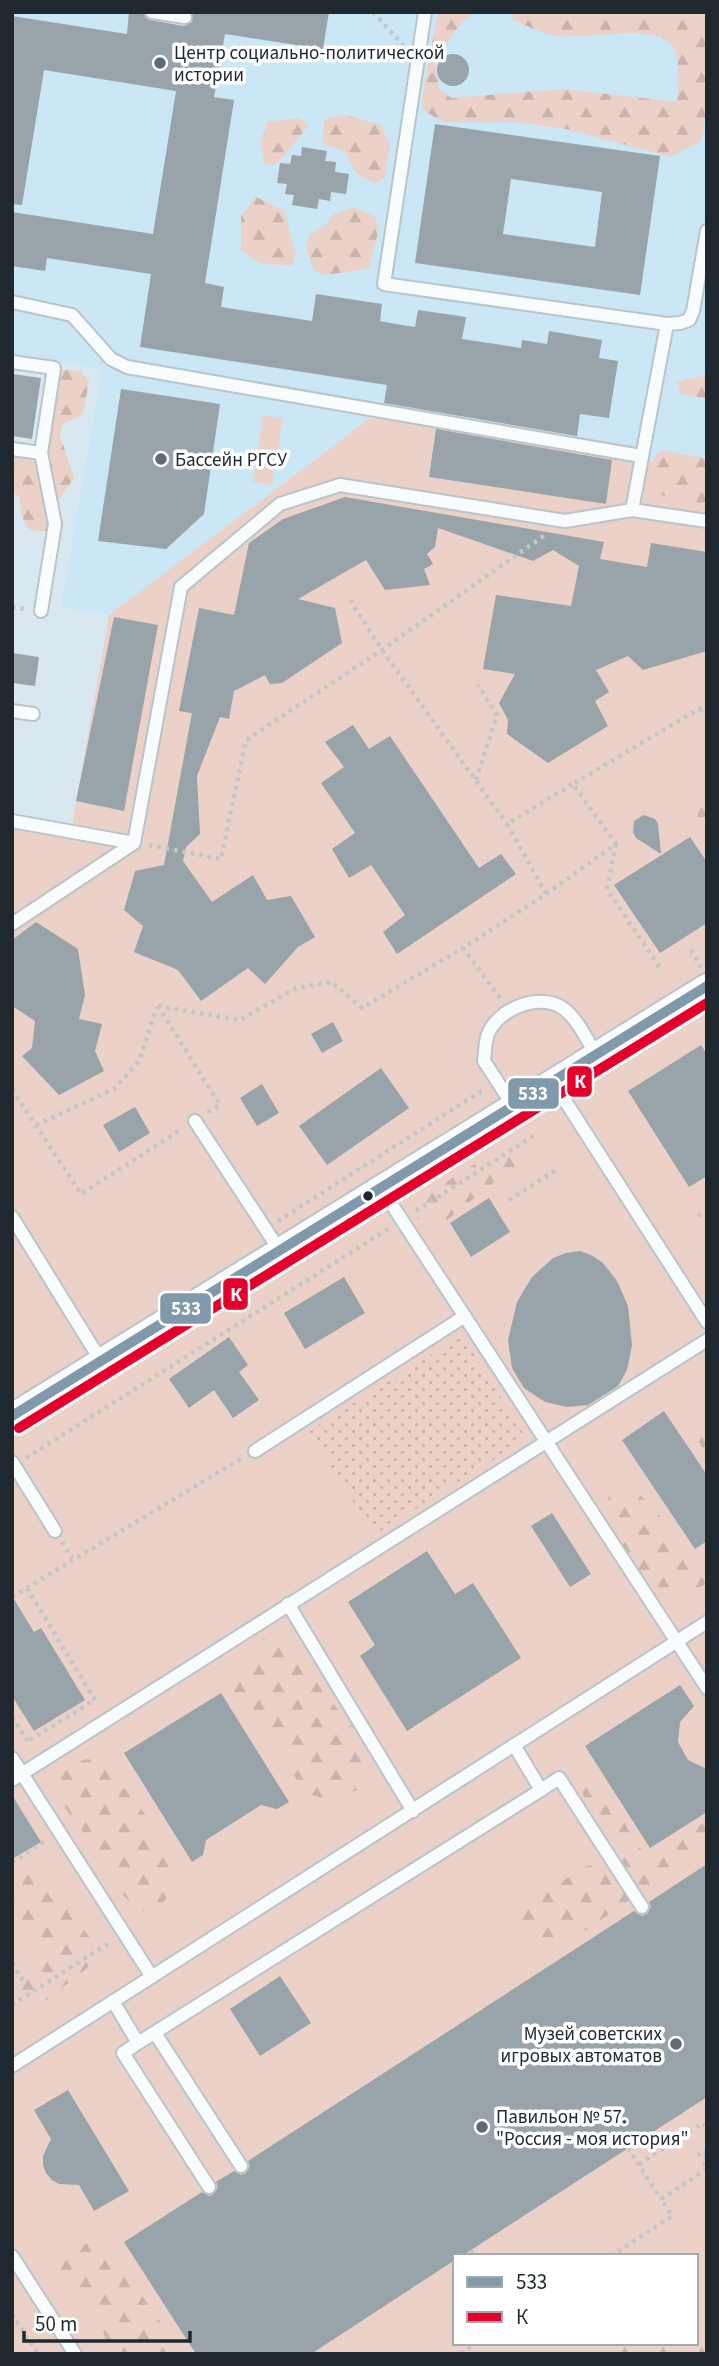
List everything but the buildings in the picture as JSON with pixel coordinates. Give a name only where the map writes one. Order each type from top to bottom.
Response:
[{"type":"street","points":[[12,1416],[514,1107],[596,1055],[705,979]]},
{"type":"lane","points":[[152,12],[185,17]]},
{"type":"lane","points":[[425,12],[384,284],[667,324],[680,323],[691,317],[707,217]]},
{"type":"lane","points":[[12,302],[72,315],[111,359],[127,367],[641,456]]},
{"type":"lane","points":[[632,510],[667,324]]},
{"type":"lane","points":[[12,362],[54,368],[41,453],[55,524],[41,611]]},
{"type":"lane","points":[[12,449],[41,453]]},
{"type":"lane","points":[[12,924],[134,843],[181,587],[280,504],[340,485],[565,521],[632,510],[707,521]]},
{"type":"lane","points":[[12,711],[33,714]]},
{"type":"lane","points":[[12,821],[134,843]]},
{"type":"lane","points":[[514,1107],[484,1061],[488,1032],[509,1009],[539,1000],[561,1007],[576,1022],[596,1055]]},
{"type":"lane","points":[[553,1082],[707,1322]]},
{"type":"lane","points":[[195,1121],[279,1251]]},
{"type":"lane","points":[[381,1188],[707,1688]]},
{"type":"lane","points":[[12,1217],[101,1361]]},
{"type":"lane","points":[[255,1451],[465,1316]]},
{"type":"lane","points":[[17,1776],[707,1340]]},
{"type":"lane","points":[[13,1464],[55,1531]]},
{"type":"lane","points":[[288,1604],[413,1811]]},
{"type":"lane","points":[[12,2066],[707,1622]]},
{"type":"lane","points":[[514,1745],[541,1790]]},
{"type":"lane","points":[[12,1758],[17,1776],[60,1832],[152,1977]]},
{"type":"lane","points":[[209,2187],[123,2053],[138,2043],[559,1778],[642,1906]]},
{"type":"lane","points":[[113,2001],[138,2043]]},
{"type":"lane","points":[[155,2033],[241,2166]]},
{"type":"lane","points":[[12,2256],[75,2354]]},
{"type":"path","points":[[373,12],[418,61]]},
{"type":"path","points":[[134,843],[221,859],[246,740],[382,650],[565,521]]},
{"type":"path","points":[[350,600],[382,650],[507,824],[546,894]]},
{"type":"path","points":[[478,685],[497,715]]},
{"type":"path","points":[[507,824],[707,705]]},
{"type":"path","points":[[700,709],[707,718]]},
{"type":"path","points":[[475,780],[497,715],[503,711]]},
{"type":"path","points":[[573,784],[616,844],[607,889],[660,968]]},
{"type":"path","points":[[158,1006],[240,1020],[296,988],[332,982],[362,1008],[463,948],[616,844]]},
{"type":"path","points":[[463,948],[509,1009]]},
{"type":"path","points":[[691,950],[705,979]]},
{"type":"path","points":[[12,1089],[81,1194],[220,1105],[158,1006]]},
{"type":"path","points":[[36,1125],[114,1089],[139,1060],[158,1006]]},
{"type":"path","points":[[13,1464],[533,1136]]},
{"type":"path","points":[[509,1200],[556,1170]]},
{"type":"path","points":[[698,1216],[707,1210]]},
{"type":"path","points":[[12,1597],[255,1451]]},
{"type":"path","points":[[27,1588],[95,1700],[28,1741]]},
{"type":"path","points":[[12,1717],[41,1761]]},
{"type":"path","points":[[12,1862],[60,1832]]},
{"type":"path","points":[[12,2004],[124,1933]]},
{"type":"path","points":[[12,1966],[29,1993]]},
{"type":"path","points":[[639,2164],[703,2123],[707,2129]]},
{"type":"path","points":[[614,2254],[672,2216],[628,2148]]},
{"type":"path","points":[[661,2199],[707,2168],[702,2160],[707,2153]]},
{"type":"path","points":[[471,2250],[473,2254]]},
{"type":"path","points":[[12,2314],[37,2354]]},
{"type":"shaded area","points":[[12,12],[707,12],[707,470],[608,456],[610,444],[381,410],[109,615],[61,607],[102,370],[12,354]]},
{"type":"green space","points":[[438,12],[476,12],[462,22],[435,60],[439,88],[451,98],[564,89],[677,102],[676,53],[666,40],[636,33],[553,35],[512,19],[515,12],[707,12],[707,101],[702,140],[671,157],[566,129],[515,122],[444,122],[424,111],[422,99]]},
{"type":"green space","points":[[346,115],[379,124],[390,143],[385,177],[376,184],[356,173],[345,152],[323,143],[324,120]]},
{"type":"green space","points":[[299,118],[309,125],[277,164],[265,165],[261,143],[267,122]]},
{"type":"green space","points":[[256,197],[285,211],[295,254],[293,266],[260,263],[241,250],[241,216]]},
{"type":"green space","points":[[355,207],[375,217],[379,228],[369,269],[324,275],[314,270],[306,247],[309,236],[333,215]]},
{"type":"green space","points":[[58,368],[81,372],[89,381],[83,414],[63,424],[60,435],[74,478],[55,505],[62,527],[34,531],[25,524],[19,497],[12,492],[12,451],[33,444],[42,435]]},
{"type":"green space","points":[[707,375],[707,399],[680,393],[677,382]]},
{"type":"green space","points":[[381,410],[610,443],[609,456],[707,470],[707,2354],[12,2354],[12,815],[72,826],[109,615]]},
{"type":"green space","points":[[263,415],[283,418],[272,485],[253,482]]},
{"type":"green space","points":[[662,450],[707,459],[707,510],[683,505],[658,493],[653,459]]},
{"type":"green space","points":[[707,788],[707,853],[695,804]]},
{"type":"green space","points":[[519,1149],[523,1160],[519,1170],[498,1179],[446,1221],[423,1227],[417,1218],[420,1207],[435,1189],[497,1150]]},
{"type":"green space","points":[[462,1335],[527,1439],[374,1535],[309,1431]]},
{"type":"green space","points":[[691,1406],[707,1433],[707,1459],[690,1421]]},
{"type":"green space","points":[[624,1487],[635,1489],[659,1515],[682,1554],[707,1556],[707,1583],[695,1590],[651,1587],[603,1519],[609,1496]]},
{"type":"green space","points":[[283,1632],[361,1741],[369,1766],[369,1781],[361,1789],[328,1799],[306,1794],[268,1735],[234,1701],[232,1679],[244,1659],[261,1640]]},
{"type":"green space","points":[[88,1759],[98,1763],[132,1796],[174,1855],[179,1878],[168,1897],[154,1910],[139,1911],[123,1895],[100,1855],[63,1805],[57,1783],[70,1767]]},
{"type":"green space","points":[[589,1772],[606,1789],[635,1842],[643,1851],[665,1852],[707,1820],[707,1851],[675,1869],[586,1930],[551,1943],[528,1936],[521,1928],[522,1916],[538,1896],[587,1866],[598,1864],[607,1855],[605,1834],[583,1795],[578,1773]]},
{"type":"green space","points":[[26,1867],[48,1870],[57,1876],[75,1919],[97,1946],[100,1958],[36,2008],[25,2005],[15,1985],[37,1973],[41,1963],[32,1940],[12,1914],[12,1879]]},
{"type":"green space","points":[[94,2242],[121,2265],[182,2354],[111,2354],[99,2321],[46,2267],[48,2254]]},
{"type":"green space","points":[[698,2330],[707,2340],[707,2354],[611,2354],[616,2345],[698,2345]]},
{"type":"transit line","name":"533","points":[[12,1416],[707,986]]},
{"type":"transit line","name":"К","points":[[19,1428],[707,1003]]},
{"type":"place","name":"Центр социально-политической истории","points":[[160,63]]},
{"type":"place","name":"Бассейн РГСУ","points":[[161,459]]},
{"type":"place","name":"Музей советских игровых автоматов","points":[[676,2044]]},
{"type":"place","name":"Павильон № 57. \"Россия - моя история\"","points":[[482,2127]]}]
